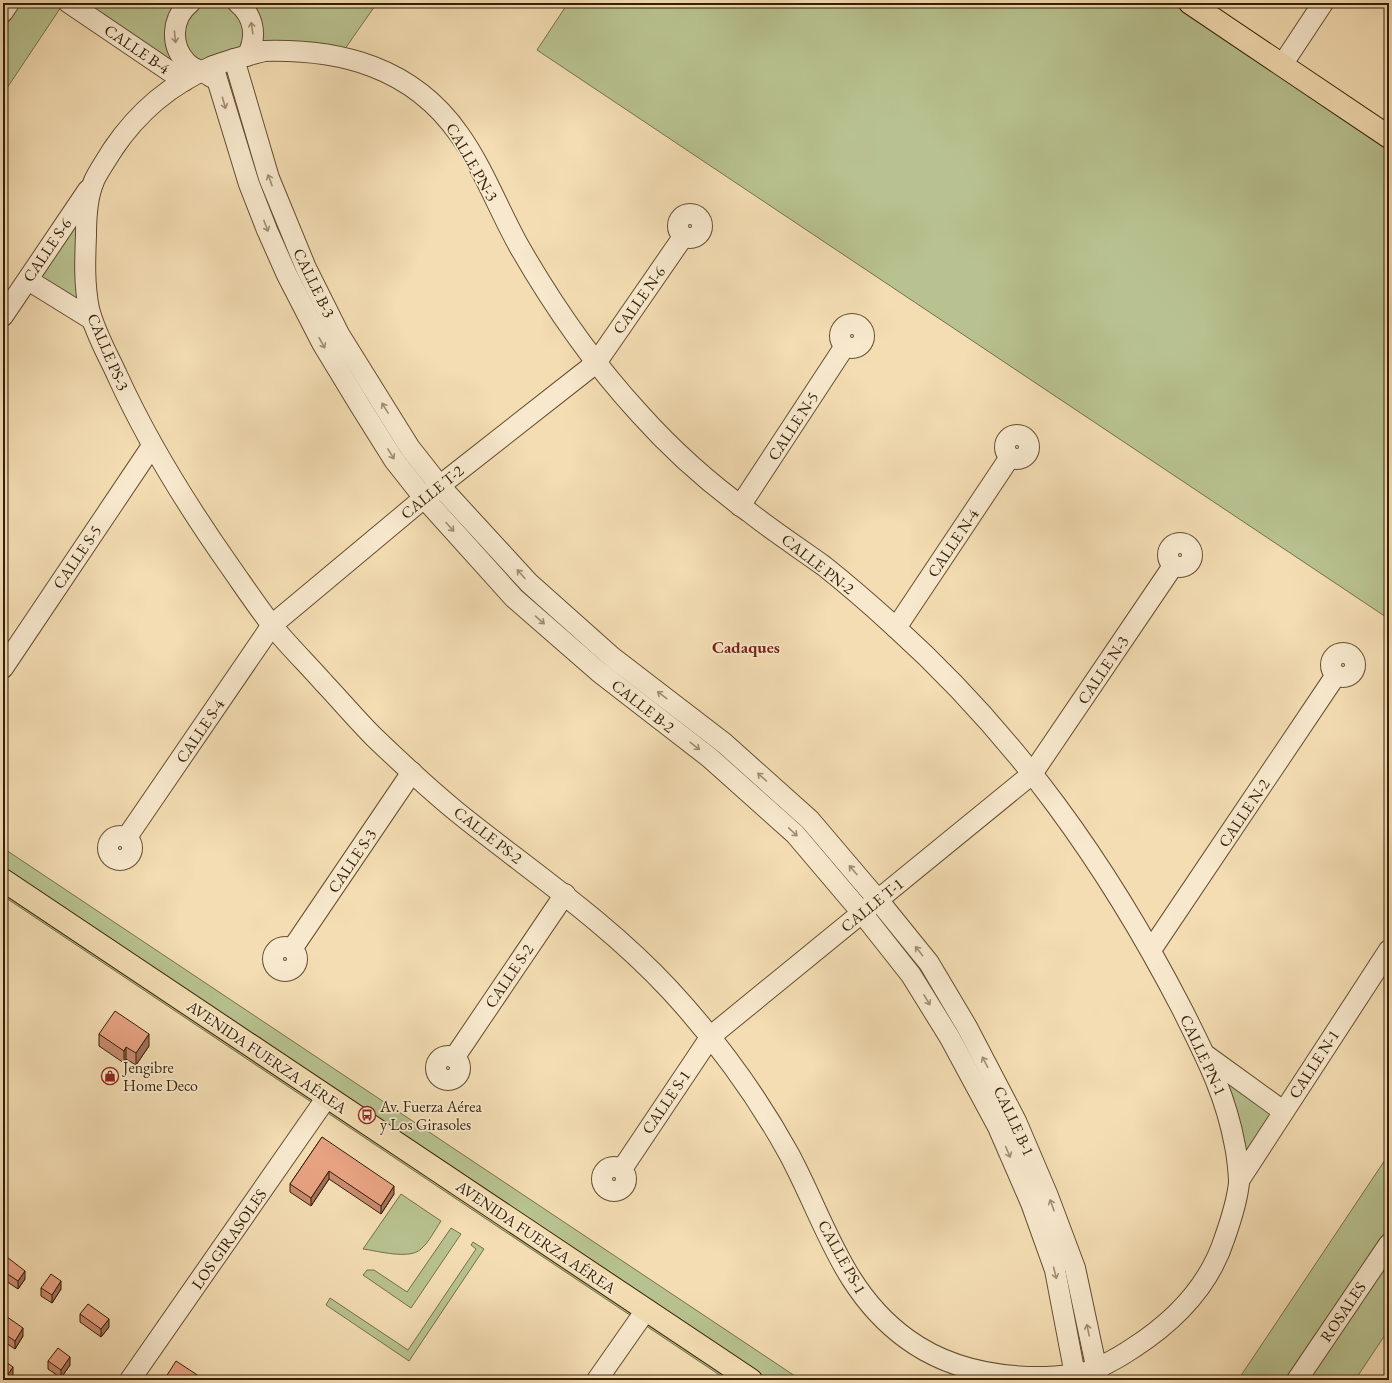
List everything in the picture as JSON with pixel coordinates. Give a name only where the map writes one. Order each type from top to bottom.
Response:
[{"type":"main road","points":[[1190,3],[1389,137]]},
{"type":"main road","name":"AVENIDA FUERZA AÉREA","points":[[3,880],[323,1103]]},
{"type":"main road","name":"AVENIDA FUERZA AÉREA","points":[[3,896],[323,1103],[642,1316],[728,1380]]},
{"type":"main road","name":"AVENIDA FUERZA AÉREA","points":[[642,1316],[751,1380]]},
{"type":"street","points":[[3,12],[9,3]]},
{"type":"street","name":"CALLE B-4","points":[[69,3],[184,81]]},
{"type":"street","points":[[190,3],[180,14],[176,22],[175,40],[182,56],[195,69],[211,74]]},
{"type":"street","points":[[238,3],[248,14],[253,31],[252,44],[240,58]]},
{"type":"street","points":[[1282,65],[1323,3]]},
{"type":"street","name":"CALLE PN-3","points":[[240,58],[264,51],[288,50],[311,51],[340,56],[380,69],[424,96],[443,114],[459,134],[515,241],[554,304],[596,363]]},
{"type":"street","name":"CALLE PS-3","points":[[240,58],[211,74],[184,81],[157,97],[138,115],[106,159],[92,185],[86,218],[84,278],[91,319],[128,399],[152,446],[201,525],[272,625]]},
{"type":"street","name":"CALLE B-3","points":[[240,58],[269,178],[306,268],[339,334],[410,448],[440,486]]},
{"type":"street","name":"CALLE B-3","points":[[211,74],[249,184],[287,275],[322,343],[359,404],[394,460],[424,498]]},
{"type":"street","name":"CALLE S-6","points":[[3,316],[92,185]]},
{"type":"street","name":"CALLE N-6","points":[[596,363],[683,237]]},
{"type":"street","points":[[287,275],[306,268]]},
{"type":"street","points":[[28,280],[91,319]]},
{"type":"street","name":"CALLE N-5","points":[[740,506],[845,346]]},
{"type":"street","name":"CALLE T-2","points":[[272,625],[424,498],[596,363]]},
{"type":"street","name":"CALLE PN-2","points":[[596,363],[640,414],[690,465],[740,506],[828,569],[896,628],[943,672],[996,730],[1032,774]]},
{"type":"street","name":"CALLE S-5","points":[[3,668],[152,446]]},
{"type":"street","name":"CALLE N-4","points":[[896,628],[1010,458]]},
{"type":"street","name":"CALLE B-2","points":[[440,486],[529,583],[612,657],[724,743],[810,820],[878,900]]},
{"type":"street","name":"CALLE B-2","points":[[424,498],[514,598],[599,672],[710,758],[795,834],[862,913]]},
{"type":"street","name":"CALLE N-3","points":[[1032,774],[1173,566]]},
{"type":"street","name":"CALLE PS-2","points":[[272,625],[365,728],[456,811],[565,894],[606,928],[662,981],[711,1036]]},
{"type":"street","name":"CALLE S-4","points":[[127,837],[272,625]]},
{"type":"street","name":"CALLE N-2","points":[[1152,950],[1336,675]]},
{"type":"street","name":"CALLE S-3","points":[[292,949],[412,772]]},
{"type":"street","name":"CALLE T-1","points":[[711,1036],[1032,774]]},
{"type":"street","name":"CALLE PN-1","points":[[1032,774],[1073,824],[1152,950],[1205,1054],[1221,1089],[1234,1139],[1240,1179],[1221,1252],[1200,1289],[1168,1324],[1097,1374],[1076,1378]]},
{"type":"street","name":"CALLE S-2","points":[[454,1058],[565,894]]},
{"type":"street","name":"CALLE B-1","points":[[878,900],[929,964],[967,1027],[1007,1124],[1031,1203],[1055,1270],[1076,1378]]},
{"type":"street","name":"CALLE B-1","points":[[862,913],[911,975],[950,1038],[1007,1124],[1048,1196],[1075,1268],[1097,1374]]},
{"type":"street","name":"CALLE N-1","points":[[1240,1179],[1389,950]]},
{"type":"street","name":"CALLE S-1","points":[[622,1169],[711,1036]]},
{"type":"street","name":"CALLE PS-1","points":[[711,1036],[749,1088],[784,1146],[813,1201],[834,1250],[857,1290],[883,1320],[914,1345],[943,1360],[973,1371],[1001,1376],[1076,1378]]},
{"type":"street","points":[[1205,1054],[1283,1111]]},
{"type":"street","name":"LOS GIRASOLES","points":[[133,1379],[323,1103]]},
{"type":"street","name":"ROSALES","points":[[1297,1380],[1389,1244]]},
{"type":"street","points":[[597,1380],[642,1316]]},
{"type":"green space","points":[[21,3],[54,3],[61,7],[3,94],[3,30]]},
{"type":"green space","points":[[69,3],[377,3],[340,56],[234,60],[269,178],[377,394],[529,583],[810,820],[929,963],[1048,1196],[1096,1368],[1075,1375],[1055,1270],[950,1038],[795,834],[599,672],[424,498],[287,275],[213,66],[184,81]]},
{"type":"green space","points":[[568,3],[1190,3],[1389,137],[1389,619],[537,50]]},
{"type":"green space","points":[[92,185],[91,319],[28,280]]},
{"type":"green space","points":[[3,848],[801,1380],[759,1380],[3,875]]},
{"type":"green space","points":[[3,880],[751,1380],[727,1380],[3,896]]},
{"type":"green space","points":[[1205,1054],[1283,1111],[1240,1179]]},
{"type":"green space","points":[[1389,1154],[1389,1234],[1291,1380],[1238,1380]]},
{"type":"green space","points":[[401,1194],[441,1221],[429,1239],[421,1249],[409,1254],[394,1254],[363,1249]]},
{"type":"green space","points":[[451,1228],[461,1234],[411,1308],[363,1275],[367,1270],[374,1270],[407,1292]]},
{"type":"green space","points":[[473,1242],[484,1249],[409,1361],[326,1305],[330,1298],[408,1350],[476,1249],[471,1245]]},
{"type":"green space","points":[[1389,1244],[1389,1329],[1355,1380],[1297,1380]]},
{"type":"building","points":[[115,1011],[149,1034],[136,1053],[126,1047],[124,1051],[99,1034]]},
{"type":"building","points":[[322,1137],[394,1186],[381,1206],[329,1171],[311,1198],[290,1184]]},
{"type":"building","points":[[3,1254],[25,1271],[18,1281],[3,1271]]},
{"type":"building","points":[[51,1274],[61,1281],[52,1295],[41,1288]]},
{"type":"building","points":[[88,1304],[109,1319],[101,1329],[80,1314]]},
{"type":"building","points":[[3,1314],[23,1328],[15,1341],[3,1333]]},
{"type":"building","points":[[58,1348],[70,1357],[61,1370],[48,1361]]},
{"type":"building","points":[[3,1360],[13,1367],[4,1380],[3,1380]]},
{"type":"building","points":[[176,1361],[205,1380],[164,1380]]},
{"type":"place","name":"Jengibre Home Deco","points":[[110,1076]]},
{"type":"place","name":"Av. Fuerza Aérea y Los Girasoles","points":[[367,1115]]},
{"type":"district","name":"Cadaques","points":[[746,647]]}]
